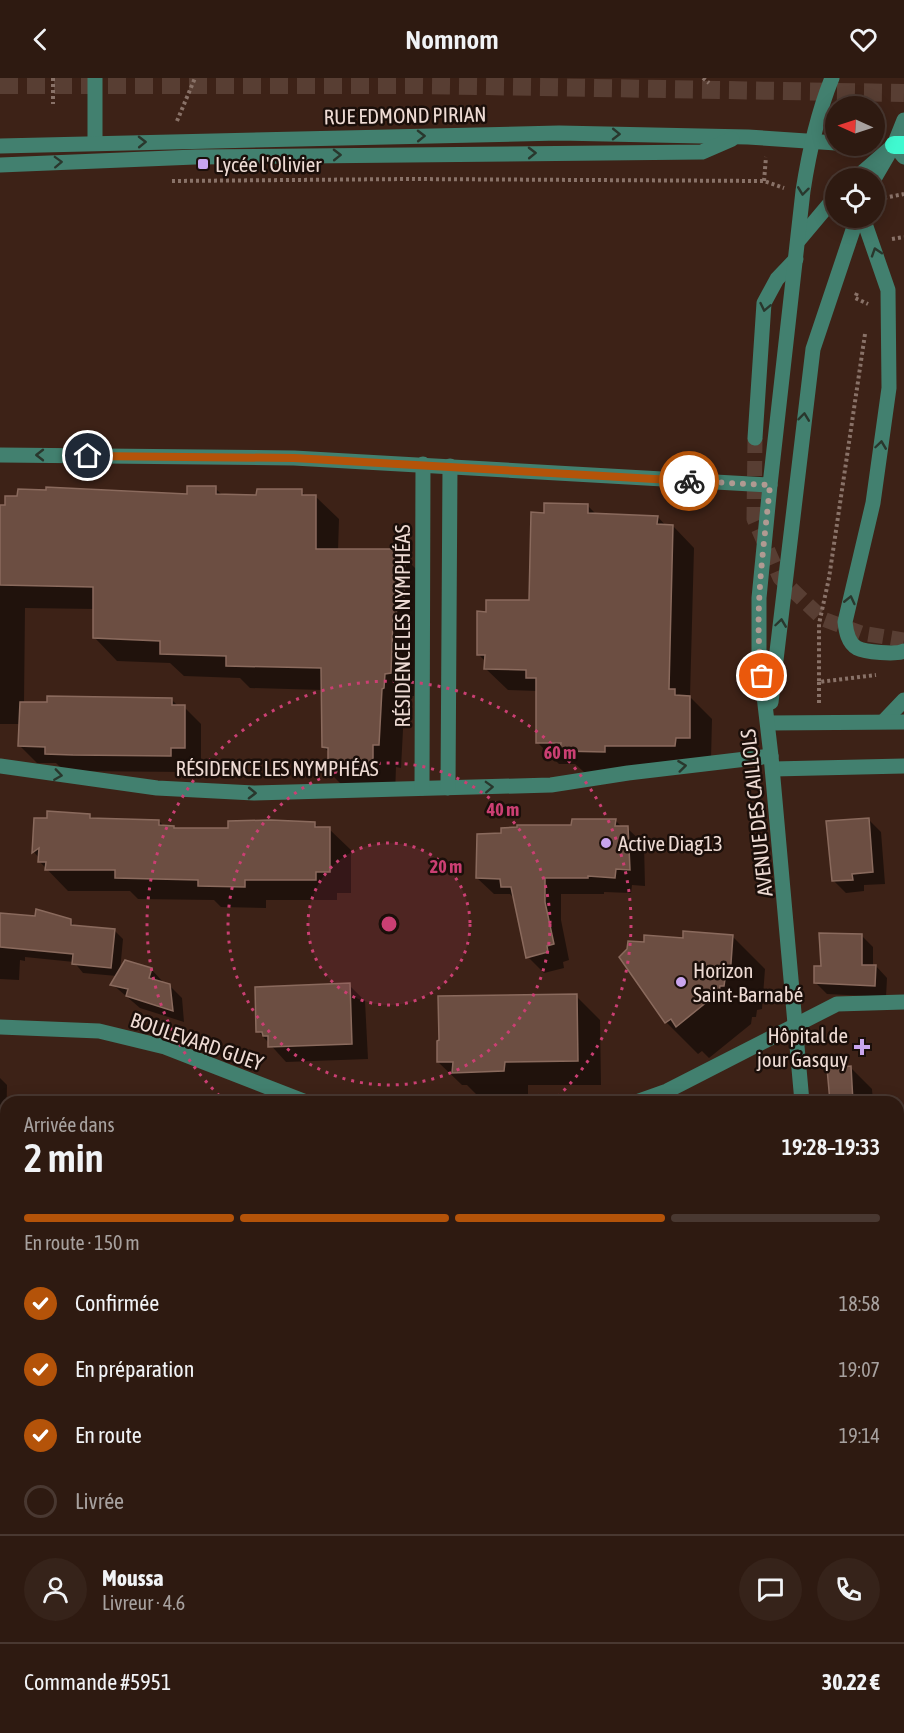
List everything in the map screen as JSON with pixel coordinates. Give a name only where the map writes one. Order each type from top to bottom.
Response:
[{"type":"street","points":[[95,78],[95,143]]},
{"type":"street","name":"AVENUE DES CAILLOLS","points":[[801,1096],[772,762],[759,653],[759,605],[803,191],[811,142],[821,105],[832,78]]},
{"type":"street","points":[[884,168],[901,149],[904,120]]},
{"type":"street","name":"RUE EDMOND PIRIAN","points":[[0,146],[559,133],[737,136],[811,142]]},
{"type":"street","points":[[0,165],[195,157],[702,152],[737,136]]},
{"type":"street","points":[[811,142],[825,143]]},
{"type":"street","points":[[885,146],[901,149]]},
{"type":"street","points":[[872,168],[901,149]]},
{"type":"street","points":[[798,240],[825,209]]},
{"type":"street","points":[[853,228],[813,349],[796,475],[784,600],[768,723],[904,722]]},
{"type":"street","points":[[867,228],[888,290],[889,388],[873,503],[845,622],[847,636],[856,647],[879,652],[900,653],[904,651]]},
{"type":"street","points":[[755,438],[764,303],[777,279],[796,259]]},
{"type":"street","points":[[0,455],[294,458],[770,485]]},
{"type":"street","name":"RÉSIDENCE LES NYMPHÉAS","points":[[422,788],[423,464]]},
{"type":"street","points":[[448,788],[450,466]]},
{"type":"street","points":[[884,721],[904,700]]},
{"type":"street","name":"RÉSIDENCE LES NYMPHÉAS","points":[[0,766],[146,787],[254,794],[551,785],[628,773],[772,762],[904,766]]},
{"type":"street","points":[[667,1096],[795,1024],[837,1004],[904,1002]]},
{"type":"street","name":"BOULEVARD GUEY","points":[[0,1027],[99,1031],[165,1047],[291,1096]]},
{"type":"path","points":[[53,78],[53,104]]},
{"type":"path","points":[[169,141],[195,78]]},
{"type":"path","points":[[703,78],[709,83]]},
{"type":"path","points":[[764,180],[765,163]]},
{"type":"path","points":[[171,182],[410,179],[764,180],[785,189]]},
{"type":"path","points":[[885,198],[904,194]]},
{"type":"path","points":[[873,242],[904,237]]},
{"type":"path","points":[[858,287],[855,298],[870,305]]},
{"type":"path","points":[[819,700],[819,624],[829,578],[866,328]]},
{"type":"path","points":[[819,682],[878,675]]},
{"type":"building","points":[[187,486],[216,486],[216,494],[256,495],[257,489],[302,489],[302,495],[316,495],[316,549],[397,549],[397,562],[405,562],[404,606],[397,606],[396,618],[393,618],[391,673],[385,674],[382,689],[379,745],[373,745],[373,771],[328,772],[328,748],[322,747],[321,668],[226,666],[226,656],[160,654],[160,641],[93,638],[93,587],[0,585],[0,505],[5,505],[5,496],[17,496],[18,489],[46,490],[46,487],[187,494]]},
{"type":"building","points":[[544,503],[588,504],[588,513],[658,516],[657,524],[673,525],[669,689],[675,689],[675,695],[690,696],[690,738],[676,738],[675,746],[605,746],[605,752],[560,751],[561,743],[536,743],[536,678],[526,678],[526,670],[484,669],[485,655],[477,655],[477,611],[486,612],[486,600],[529,600],[531,512],[544,513]]},
{"type":"building","points":[[47,696],[172,698],[172,705],[185,705],[185,748],[171,748],[171,756],[73,755],[45,754],[45,747],[18,746],[20,702],[47,702]]},
{"type":"building","points":[[47,811],[90,814],[90,818],[159,820],[159,825],[174,826],[174,828],[228,828],[228,821],[315,822],[315,827],[330,827],[330,872],[316,872],[316,880],[245,880],[245,887],[198,886],[198,880],[115,878],[115,870],[45,870],[46,862],[38,862],[39,848],[32,853],[34,818],[47,818]]},
{"type":"building","points":[[869,818],[873,872],[852,874],[853,880],[832,881],[826,821]]},
{"type":"building","points":[[572,819],[616,819],[615,826],[628,826],[630,870],[616,869],[615,878],[588,876],[588,878],[545,878],[545,902],[554,944],[547,946],[548,952],[526,958],[511,887],[501,887],[500,879],[476,878],[477,834],[501,833],[501,828],[517,827],[517,825],[571,825]]},
{"type":"building","points":[[36,909],[71,919],[71,925],[115,929],[111,968],[72,964],[73,954],[0,947],[0,913],[35,916]]},
{"type":"building","name":"Horizon Saint-Barnabé","points":[[683,931],[733,935],[730,977],[725,979],[724,986],[720,986],[719,992],[676,1027],[671,1019],[665,1023],[619,957],[627,949],[628,941],[644,942],[644,935],[683,938]]},
{"type":"building","points":[[819,933],[862,934],[862,965],[876,965],[875,986],[814,983],[814,966],[821,966]]},
{"type":"building","points":[[125,960],[152,968],[149,978],[170,984],[173,1011],[126,996],[128,989],[110,985]]},
{"type":"building","points":[[350,983],[352,1044],[268,1047],[268,1036],[263,1036],[262,1032],[256,1032],[255,987]]},
{"type":"building","points":[[577,994],[578,1061],[505,1062],[504,1071],[452,1073],[453,1062],[437,1062],[438,996]]},
{"type":"building","points":[[851,1066],[853,1096],[829,1096],[827,1068]]},
{"type":"tunnel","points":[[0,85],[418,85],[904,93]]},
{"type":"tunnel","points":[[755,438],[754,519],[780,578],[823,619],[861,633],[904,640]]},
{"type":"way so far","points":[[689,481],[770,485],[759,605],[759,653],[762,676]]},
{"type":"place","name":"Lycée l'Olivier","points":[[203,164]]},
{"type":"place","name":"Active Diag13","points":[[606,843]]},
{"type":"place","name":"Horizon Saint-Barnabé","points":[[681,982]]},
{"type":"place","name":"Hôpital de jour Gasquy","points":[[862,1047]]},
{"type":"route","points":[[88,456],[294,458],[689,481]]}]
